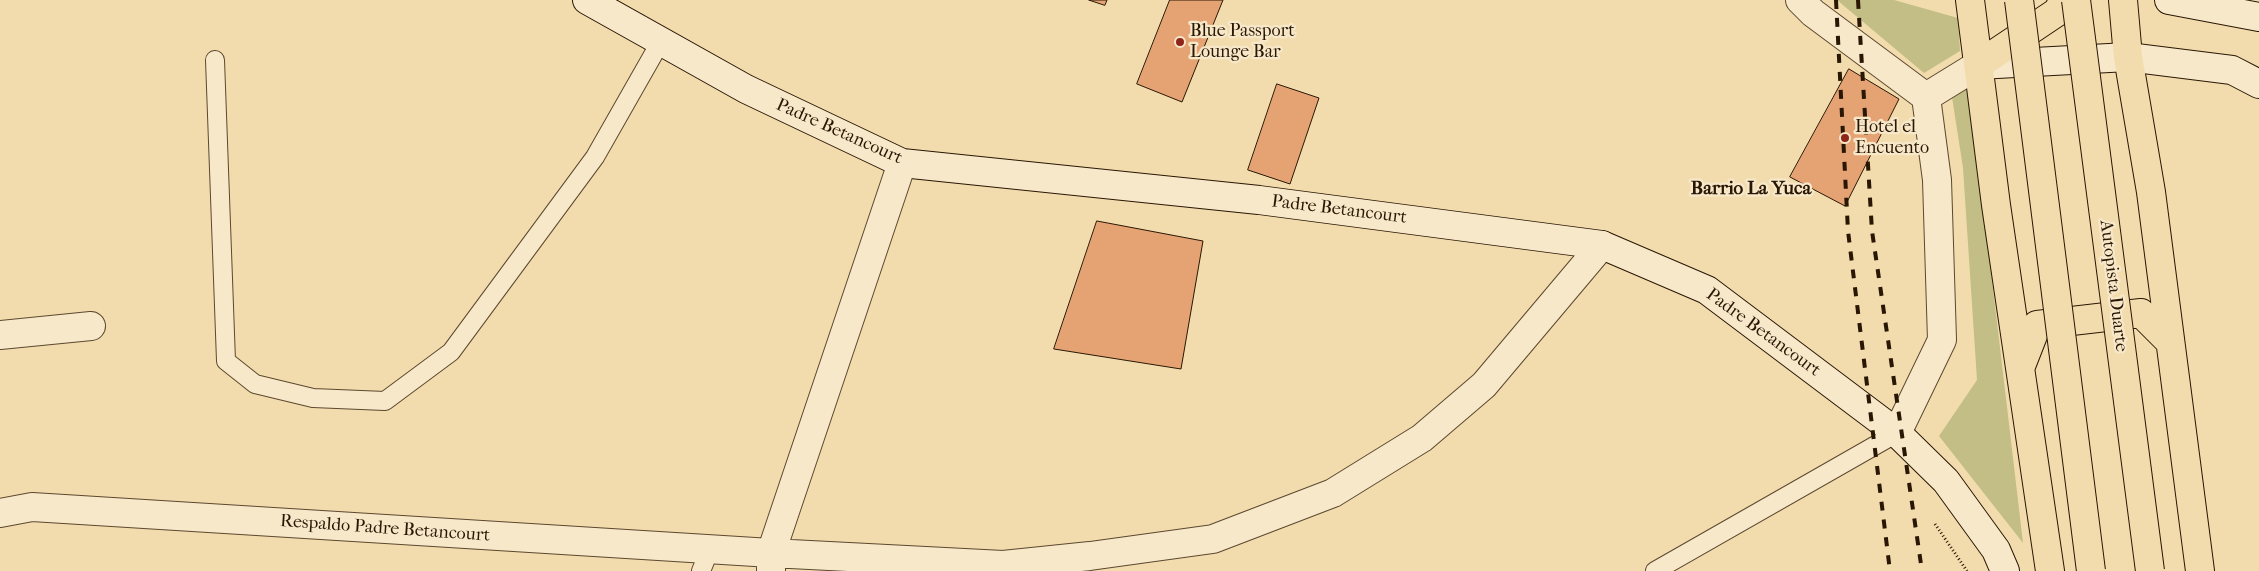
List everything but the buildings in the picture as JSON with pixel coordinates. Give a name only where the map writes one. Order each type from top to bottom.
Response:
[{"type":"main road","points":[[1970,0],[2020,368],[2050,571]]},
{"type":"main road","points":[[2019,0],[2092,571]]},
{"type":"main road","points":[[1978,65],[2057,12],[2064,0]]},
{"type":"main road","name":"Autopista Duarte","points":[[2076,0],[2150,571]]},
{"type":"main road","points":[[2123,0],[2128,57],[2151,192],[2168,340],[2200,571]]},
{"type":"main road","points":[[2020,368],[2036,325],[2142,313],[2168,340]]},
{"type":"street","name":"Padre Betancourt","points":[[587,0],[746,89],[902,163],[1259,200],[1602,244],[1707,290],[1897,433],[1946,481],[1996,550],[2005,571]]},
{"type":"street","points":[[1800,0],[1813,13],[1926,97],[1937,180],[1942,340],[1897,433]]},
{"type":"street","points":[[2169,0],[2259,17]]},
{"type":"street","points":[[1926,97],[1978,65],[2128,57],[2232,70],[2259,84]]},
{"type":"street","points":[[771,562],[902,163]]},
{"type":"street","name":"Respaldo Padre Betancourt","points":[[0,513],[32,507],[706,560],[771,562],[1003,565],[1090,556],[1213,539],[1334,493],[1422,438],[1484,385],[1602,244]]},
{"type":"street","points":[[0,335],[91,326]]},
{"type":"lane","points":[[215,60],[226,361],[255,384],[313,398],[385,401],[451,352],[595,157],[660,41]]},
{"type":"lane","points":[[1655,571],[1897,433]]},
{"type":"shaded area","points":[[1837,0],[1894,0],[1958,18],[1960,51],[1924,73]]},
{"type":"shaded area","points":[[1969,84],[2023,543],[1939,436],[1977,380],[1963,168],[1952,97]]},
{"type":"railway","points":[[1836,0],[1848,231],[1890,571]]},
{"type":"railway","points":[[1858,0],[1872,231],[1922,571]]},
{"type":"place","name":"Blue Passport Lounge Bar","points":[[1180,42]]},
{"type":"place","name":"Hotel el Encuento","points":[[1845,138]]},
{"type":"district","name":"Barrio La Yuca","points":[[1751,189]]}]
